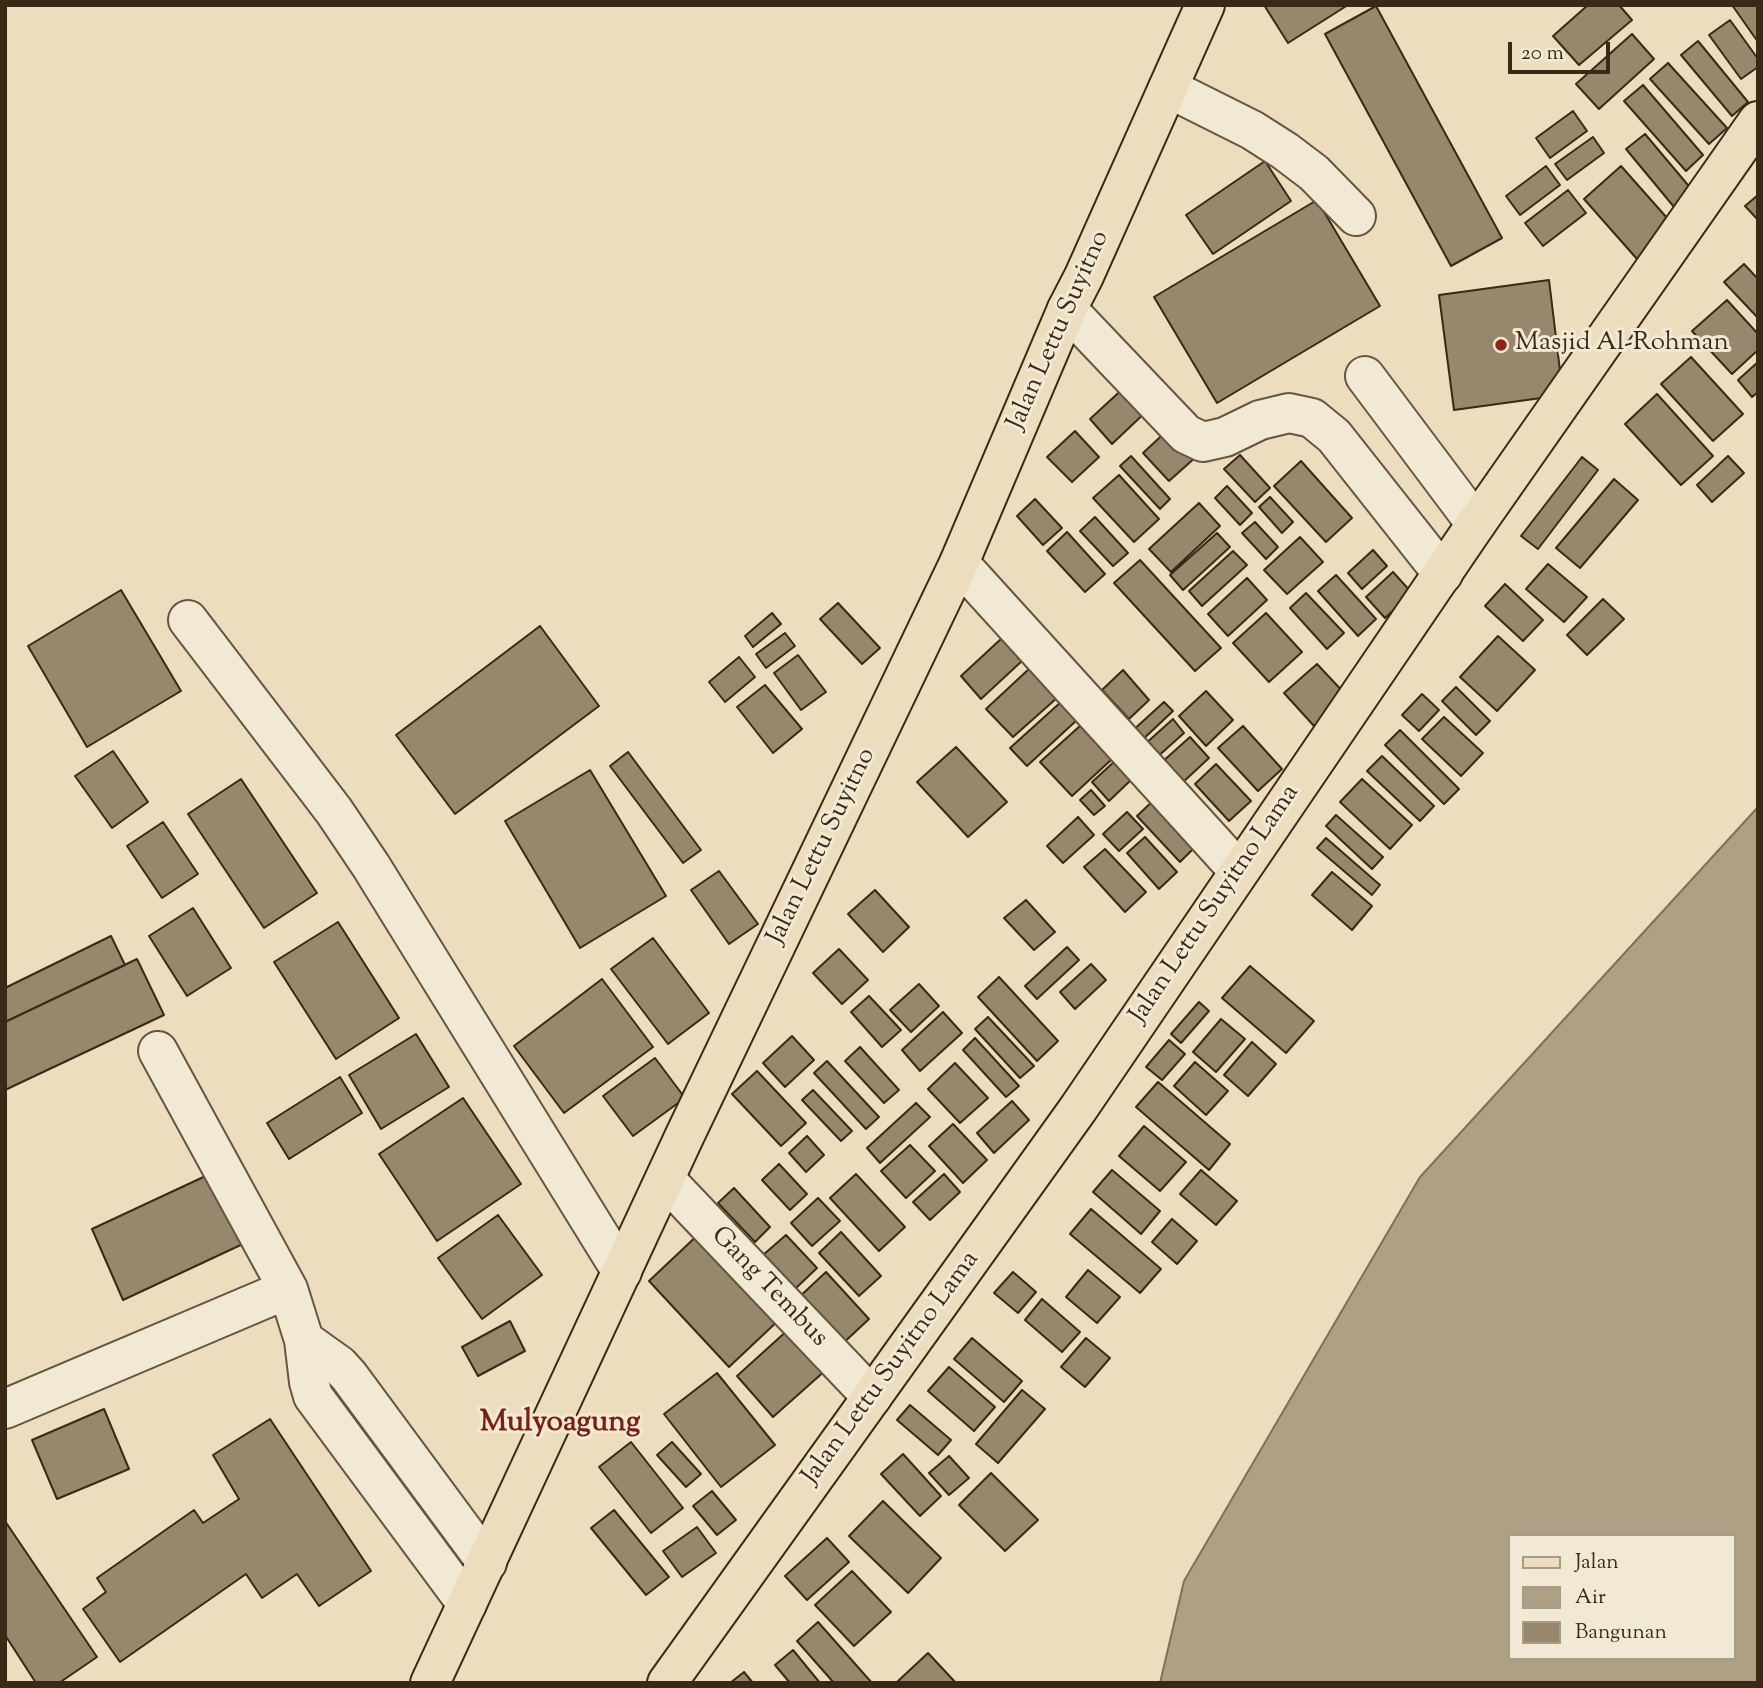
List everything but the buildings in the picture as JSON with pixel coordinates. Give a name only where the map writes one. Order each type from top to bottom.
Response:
[{"type":"main road","name":"Jalan Lettu Suyitno","points":[[430,1683],[664,1179],[959,563],[1067,309],[1205,5]]},
{"type":"main road","name":"Jalan Lettu Suyitno Lama","points":[[667,1683],[1077,1109],[1476,524],[1758,121]]},
{"type":"street","points":[[1168,88],[1252,130],[1285,151],[1314,173],[1356,216]]},
{"type":"street","points":[[1067,309],[1186,434],[1203,442],[1225,438],[1260,420],[1289,412],[1311,418],[1334,436],[1443,573]]},
{"type":"street","points":[[1365,376],[1476,524]]},
{"type":"street","points":[[959,563],[1239,871]]},
{"type":"street","points":[[188,621],[334,811],[371,866],[622,1272]]},
{"type":"street","points":[[158,1051],[288,1289],[304,1340],[313,1396],[467,1604]]},
{"type":"street","name":"Gang Tembus","points":[[664,1179],[872,1397]]},
{"type":"street","points":[[5,1409],[288,1289]]},
{"type":"street","points":[[304,1340],[340,1365],[487,1563]]},
{"type":"water","points":[[1758,807],[1758,1683],[1160,1683],[1184,1581],[1420,1177]]},
{"type":"place","name":"Masjid Al-Rohman","points":[[1501,345]]},
{"type":"district","name":"Mulyoagung","points":[[560,1425]]}]
